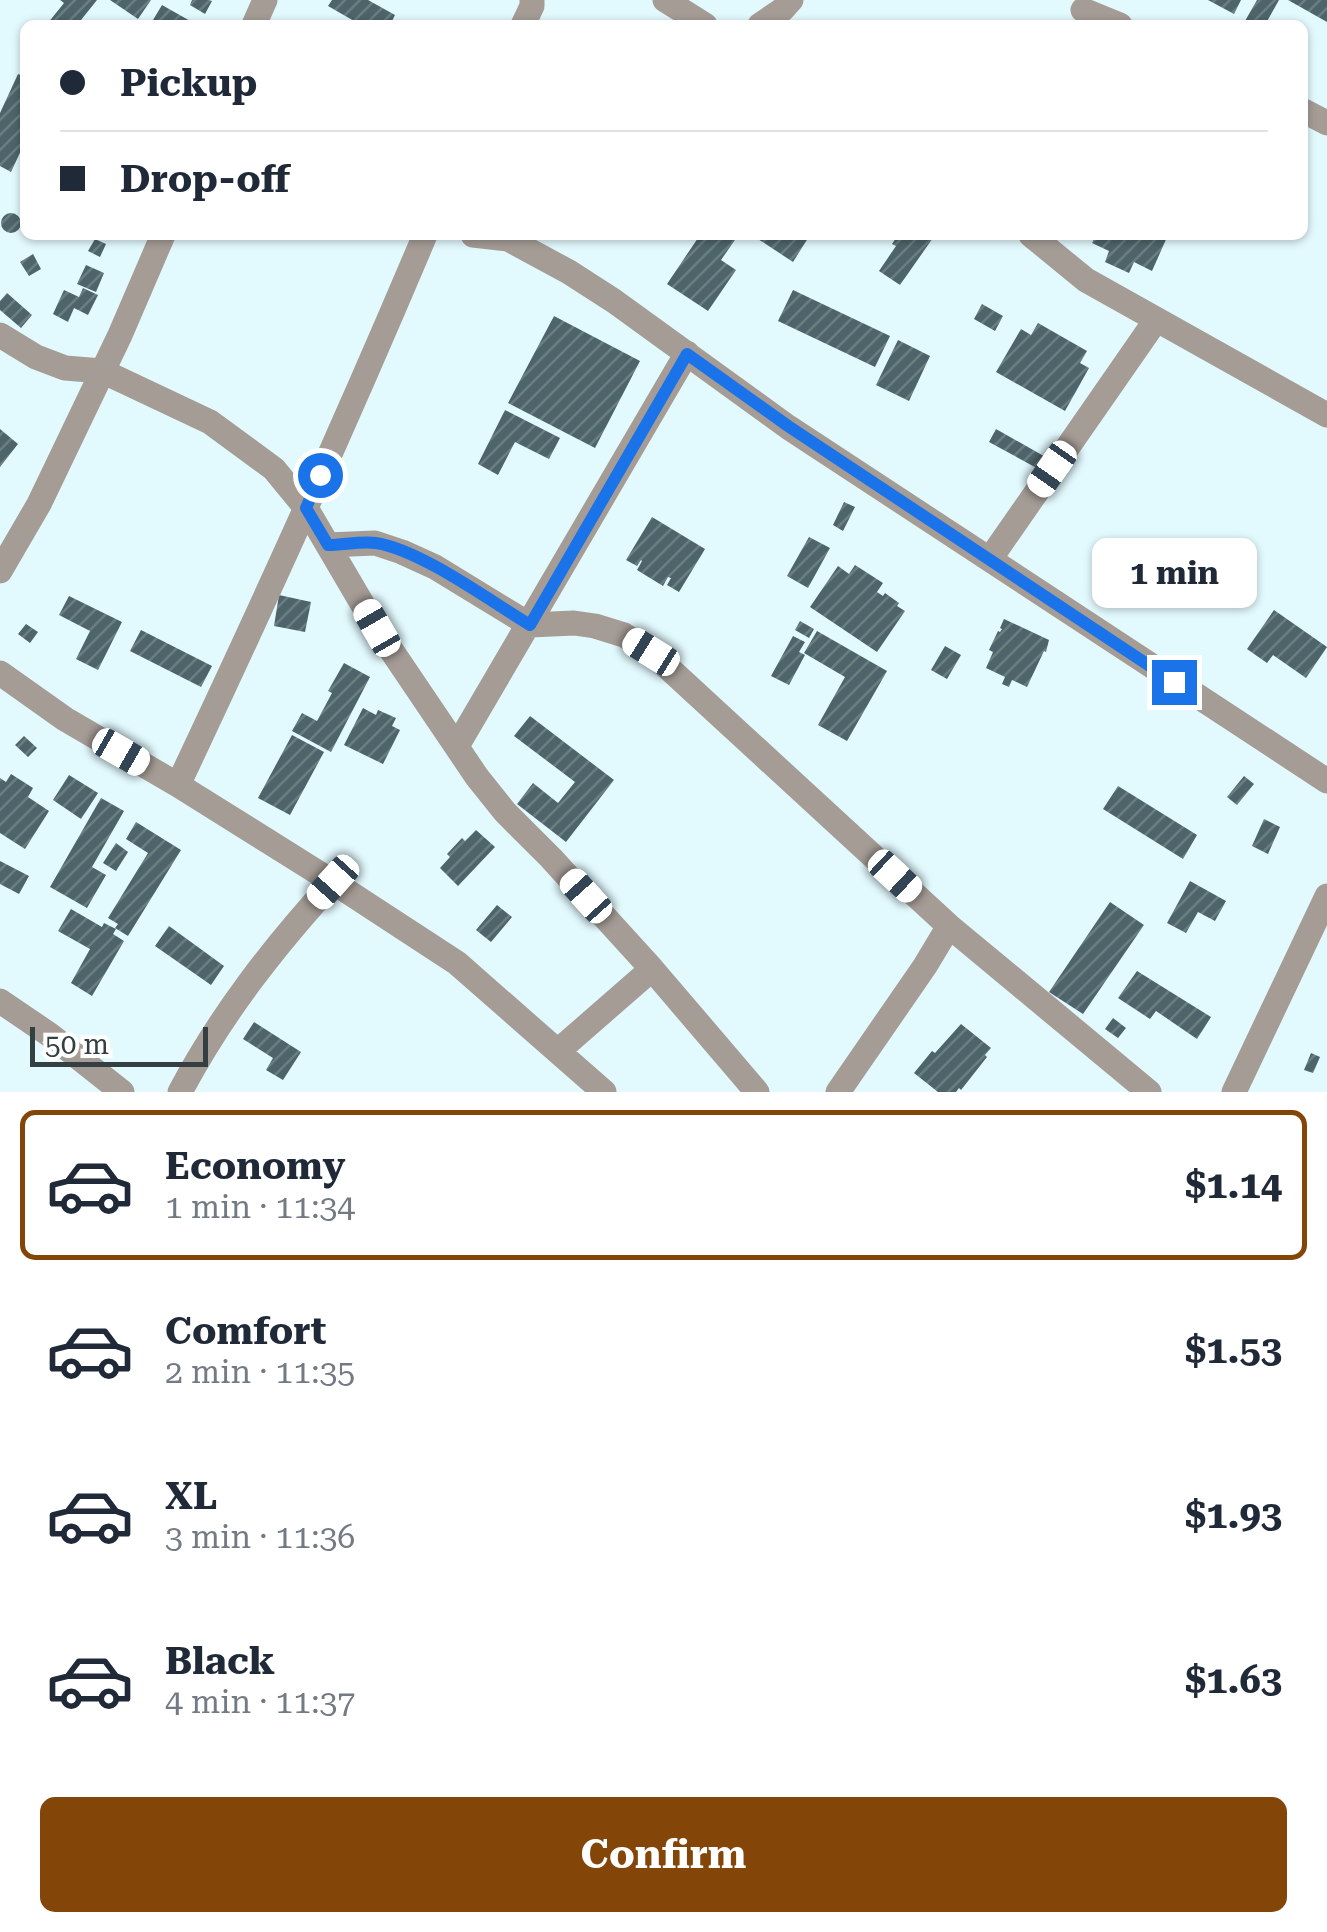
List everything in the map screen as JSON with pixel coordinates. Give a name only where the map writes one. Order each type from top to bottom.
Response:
[{"type":"street","points":[[665,0],[696,20]]},
{"type":"street","points":[[767,20],[791,0]]},
{"type":"street","points":[[0,571],[38,504],[161,240]]},
{"type":"street","points":[[178,785],[306,508],[423,240]]},
{"type":"street","points":[[511,240],[614,301],[788,426],[1327,781]]},
{"type":"street","points":[[1037,240],[1086,280],[1327,416]]},
{"type":"street","points":[[990,559],[1156,320]]},
{"type":"street","points":[[0,335],[36,357],[66,368],[102,371],[210,422],[274,469],[306,508],[377,628],[477,776],[757,1092]]},
{"type":"street","points":[[458,746],[687,354]]},
{"type":"street","points":[[328,545],[375,543],[435,567],[530,625],[574,622],[595,626],[624,635],[651,652],[949,926],[1149,1092]]},
{"type":"street","points":[[0,673],[65,718],[178,785],[457,963],[604,1092]]},
{"type":"street","points":[[180,1092],[250,980],[333,882]]},
{"type":"street","points":[[1234,1092],[1327,896]]},
{"type":"street","points":[[838,1092],[949,926]]},
{"type":"street","points":[[558,1051],[652,970]]},
{"type":"street","points":[[0,1001],[122,1092]]},
{"type":"building","points":[[60,0],[97,0],[81,20],[50,20],[64,3]]},
{"type":"building","points":[[110,0],[151,0],[138,19]]},
{"type":"building","points":[[192,0],[212,1],[205,14],[190,5]]},
{"type":"building","points":[[332,0],[368,0],[395,15],[392,20],[352,20],[328,6]]},
{"type":"building","points":[[1208,0],[1241,0],[1234,14]]},
{"type":"building","points":[[1257,0],[1279,0],[1268,20],[1246,20]]},
{"type":"building","points":[[1288,0],[1327,0],[1327,22]]},
{"type":"building","points":[[162,5],[188,20],[153,20]]},
{"type":"building","points":[[20,75],[20,153],[11,172],[0,166],[0,113]]},
{"type":"building","points":[[4,216],[18,216],[18,230],[4,230]]},
{"type":"building","points":[[94,240],[106,244],[100,257],[88,251]]},
{"type":"building","points":[[697,240],[735,240],[721,260],[736,270],[708,311],[667,284]]},
{"type":"building","points":[[760,240],[807,240],[793,262]]},
{"type":"building","points":[[895,240],[932,240],[900,285],[879,271],[896,246],[892,244]]},
{"type":"building","points":[[1166,240],[1152,271],[1134,262],[1129,273],[1105,262],[1109,251],[1092,243]]},
{"type":"building","points":[[33,254],[41,269],[29,276],[20,262]]},
{"type":"building","points":[[86,265],[104,273],[96,292],[77,284]]},
{"type":"building","points":[[83,288],[98,295],[88,315],[74,308],[68,322],[53,314],[64,290],[79,297]]},
{"type":"building","points":[[793,290],[890,336],[875,367],[778,321]]},
{"type":"building","points":[[7,293],[32,315],[21,328],[0,310],[0,301]]},
{"type":"building","points":[[982,304],[1003,316],[995,331],[974,319]]},
{"type":"building","points":[[554,316],[640,361],[595,448],[508,403]]},
{"type":"building","points":[[1038,323],[1087,351],[1080,363],[1089,368],[1065,411],[996,372],[1021,329],[1031,335]]},
{"type":"building","points":[[898,340],[930,356],[909,401],[876,385]]},
{"type":"building","points":[[505,410],[560,438],[549,459],[515,442],[498,475],[478,464]]},
{"type":"building","points":[[0,429],[18,444],[0,467]]},
{"type":"building","points":[[996,429],[1049,459],[1042,471],[989,442]]},
{"type":"building","points":[[844,502],[855,507],[843,531],[833,525]]},
{"type":"building","points":[[652,517],[705,549],[679,592],[667,585],[671,578],[663,586],[637,570],[641,560],[637,566],[626,560]]},
{"type":"building","points":[[809,537],[830,548],[808,588],[787,576]]},
{"type":"building","points":[[855,565],[883,583],[877,592],[883,596],[885,593],[905,611],[877,652],[810,607],[838,566],[849,574]]},
{"type":"building","points":[[279,595],[311,602],[305,632],[274,626]]},
{"type":"building","points":[[69,596],[122,622],[98,670],[76,659],[90,631],[59,615]]},
{"type":"building","points":[[1274,610],[1327,647],[1306,678],[1273,655],[1267,663],[1247,649]]},
{"type":"building","points":[[1004,619],[1049,640],[1027,687],[1012,680],[1009,687],[1002,684],[1005,677],[986,668],[993,652],[989,650]]},
{"type":"building","points":[[800,621],[814,629],[809,638],[795,630]]},
{"type":"building","points":[[26,624],[38,632],[30,643],[18,634]]},
{"type":"building","points":[[141,630],[212,666],[201,687],[130,651]]},
{"type":"building","points":[[817,631],[887,671],[847,741],[818,725],[845,677],[804,653]]},
{"type":"building","points":[[793,636],[805,642],[799,652],[805,655],[789,685],[771,676]]},
{"type":"building","points":[[945,646],[961,655],[947,679],[931,670]]},
{"type":"building","points":[[344,663],[370,677],[331,752],[292,731],[302,713],[317,721]]},
{"type":"building","points":[[363,708],[396,718],[392,726],[400,730],[383,764],[344,745]]},
{"type":"building","points":[[530,716],[614,780],[566,842],[517,804],[533,783],[558,803],[575,782],[514,736]]},
{"type":"building","points":[[292,735],[324,752],[290,815],[258,798]]},
{"type":"building","points":[[24,736],[37,748],[28,757],[15,745]]},
{"type":"building","points":[[11,774],[33,788],[28,797],[49,811],[25,849],[0,833],[0,778],[6,782]]},
{"type":"building","points":[[69,775],[98,793],[81,819],[53,800]]},
{"type":"building","points":[[1244,776],[1254,784],[1237,805],[1227,797]]},
{"type":"building","points":[[1118,786],[1197,835],[1183,859],[1103,809]]},
{"type":"building","points":[[101,798],[124,811],[92,867],[106,875],[87,908],[50,887]]},
{"type":"building","points":[[1264,819],[1280,827],[1268,854],[1252,846]]},
{"type":"building","points":[[136,822],[181,850],[128,936],[108,918],[148,853],[126,839]]},
{"type":"building","points":[[476,830],[495,847],[458,886],[440,868],[462,838],[465,841]]},
{"type":"building","points":[[116,843],[128,852],[116,871],[103,863]]},
{"type":"building","points":[[0,861],[29,876],[19,894],[0,884]]},
{"type":"building","points":[[1190,881],[1226,901],[1215,921],[1198,912],[1186,933],[1167,923]]},
{"type":"building","points":[[1110,902],[1144,925],[1083,1014],[1049,992]]},
{"type":"building","points":[[497,905],[512,917],[491,942],[476,930]]},
{"type":"building","points":[[71,909],[102,927],[104,923],[116,929],[113,934],[124,941],[92,996],[71,983],[90,949],[58,931]]},
{"type":"building","points":[[169,926],[224,966],[211,985],[155,946]]},
{"type":"building","points":[[1137,971],[1211,1017],[1197,1039],[1156,1011],[1150,1019],[1118,998]]},
{"type":"building","points":[[1113,1018],[1126,1028],[1118,1038],[1105,1029]]},
{"type":"building","points":[[254,1022],[301,1052],[283,1080],[266,1070],[273,1058],[243,1039]]},
{"type":"building","points":[[961,1024],[991,1048],[961,1090],[938,1092],[914,1073]]},
{"type":"building","points":[[1311,1053],[1320,1057],[1313,1073],[1304,1070]]},
{"type":"route","points":[[320,475],[306,508],[328,545],[375,543],[402,552],[435,567],[530,625],[687,354],[788,426],[1174,682]]}]
